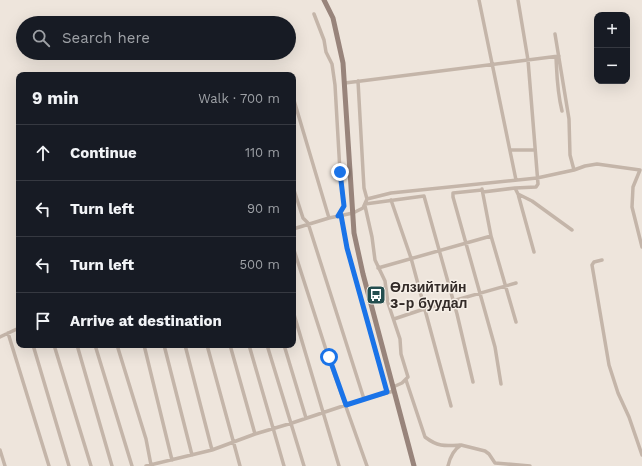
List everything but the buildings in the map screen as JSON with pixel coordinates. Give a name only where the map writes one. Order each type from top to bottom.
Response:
[{"type":"main road","points":[[324,0],[333,18],[343,63],[354,233],[363,274],[414,466]]},
{"type":"street","points":[[479,0],[516,180]]},
{"type":"street","points":[[501,384],[495,347],[453,193],[536,187],[538,184],[528,60],[518,0]]},
{"type":"street","points":[[314,14],[324,40],[326,52],[332,64],[335,85],[340,172],[344,206],[340,215],[349,255],[387,392]]},
{"type":"street","points":[[555,34],[568,115],[570,155],[574,170]]},
{"type":"street","points":[[345,83],[558,56]]},
{"type":"street","points":[[558,56],[556,72],[561,110],[568,115]]},
{"type":"street","points":[[358,81],[364,188],[367,199],[365,205],[375,260],[385,281],[388,303],[400,339],[401,354],[407,371],[408,376],[406,380],[425,437],[431,442],[441,446],[461,445],[485,451],[495,463],[530,466]]},
{"type":"street","points":[[296,107],[329,218]]},
{"type":"street","points":[[510,150],[535,150]]},
{"type":"street","points":[[367,199],[391,194],[537,178],[597,164],[640,170],[633,187],[632,207],[642,248]]},
{"type":"street","points":[[481,184],[491,236],[516,322]]},
{"type":"street","points":[[515,188],[534,252]]},
{"type":"street","points":[[518,194],[538,205],[572,230]]},
{"type":"street","points":[[296,196],[303,218],[308,224],[364,399]]},
{"type":"street","points":[[296,228],[340,215],[353,213],[365,205],[424,196],[453,300],[473,382]]},
{"type":"street","points":[[391,200],[411,258],[451,406]]},
{"type":"street","points":[[378,268],[491,236]]},
{"type":"street","points":[[296,256],[329,359],[367,466]]},
{"type":"street","points":[[602,260],[594,262],[592,265],[609,365],[642,456]]},
{"type":"street","points":[[394,319],[453,300],[516,284]]},
{"type":"street","points":[[296,321],[339,466]]},
{"type":"street","points":[[0,337],[16,329]]},
{"type":"street","points":[[8,333],[49,466]]},
{"type":"street","points":[[34,348],[69,466]]},
{"type":"street","points":[[55,348],[91,466]]},
{"type":"street","points":[[78,348],[112,466]]},
{"type":"street","points":[[96,348],[132,466]]},
{"type":"street","points":[[118,348],[146,439],[152,465]]},
{"type":"street","points":[[145,348],[172,460]]},
{"type":"street","points":[[165,348],[192,455]]},
{"type":"street","points":[[185,348],[212,450]]},
{"type":"street","points":[[208,348],[240,466]]},
{"type":"street","points":[[231,348],[255,434]]},
{"type":"street","points":[[250,348],[284,466]]},
{"type":"street","points":[[268,348],[304,466]]},
{"type":"street","points":[[285,348],[306,418]]},
{"type":"street","points":[[146,466],[166,464],[172,460],[212,450],[255,434],[387,392],[406,380]]},
{"type":"street","points":[[448,466],[452,452],[461,445]]},
{"type":"street","points":[[0,450],[5,466]]},
{"type":"place","name":"Өлзийтийн 3-р буудал","points":[[376,295]]},
{"type":"route","points":[[329,357],[346,405],[387,392],[363,310],[347,248],[341,215],[338,216],[344,206],[340,172]]}]
